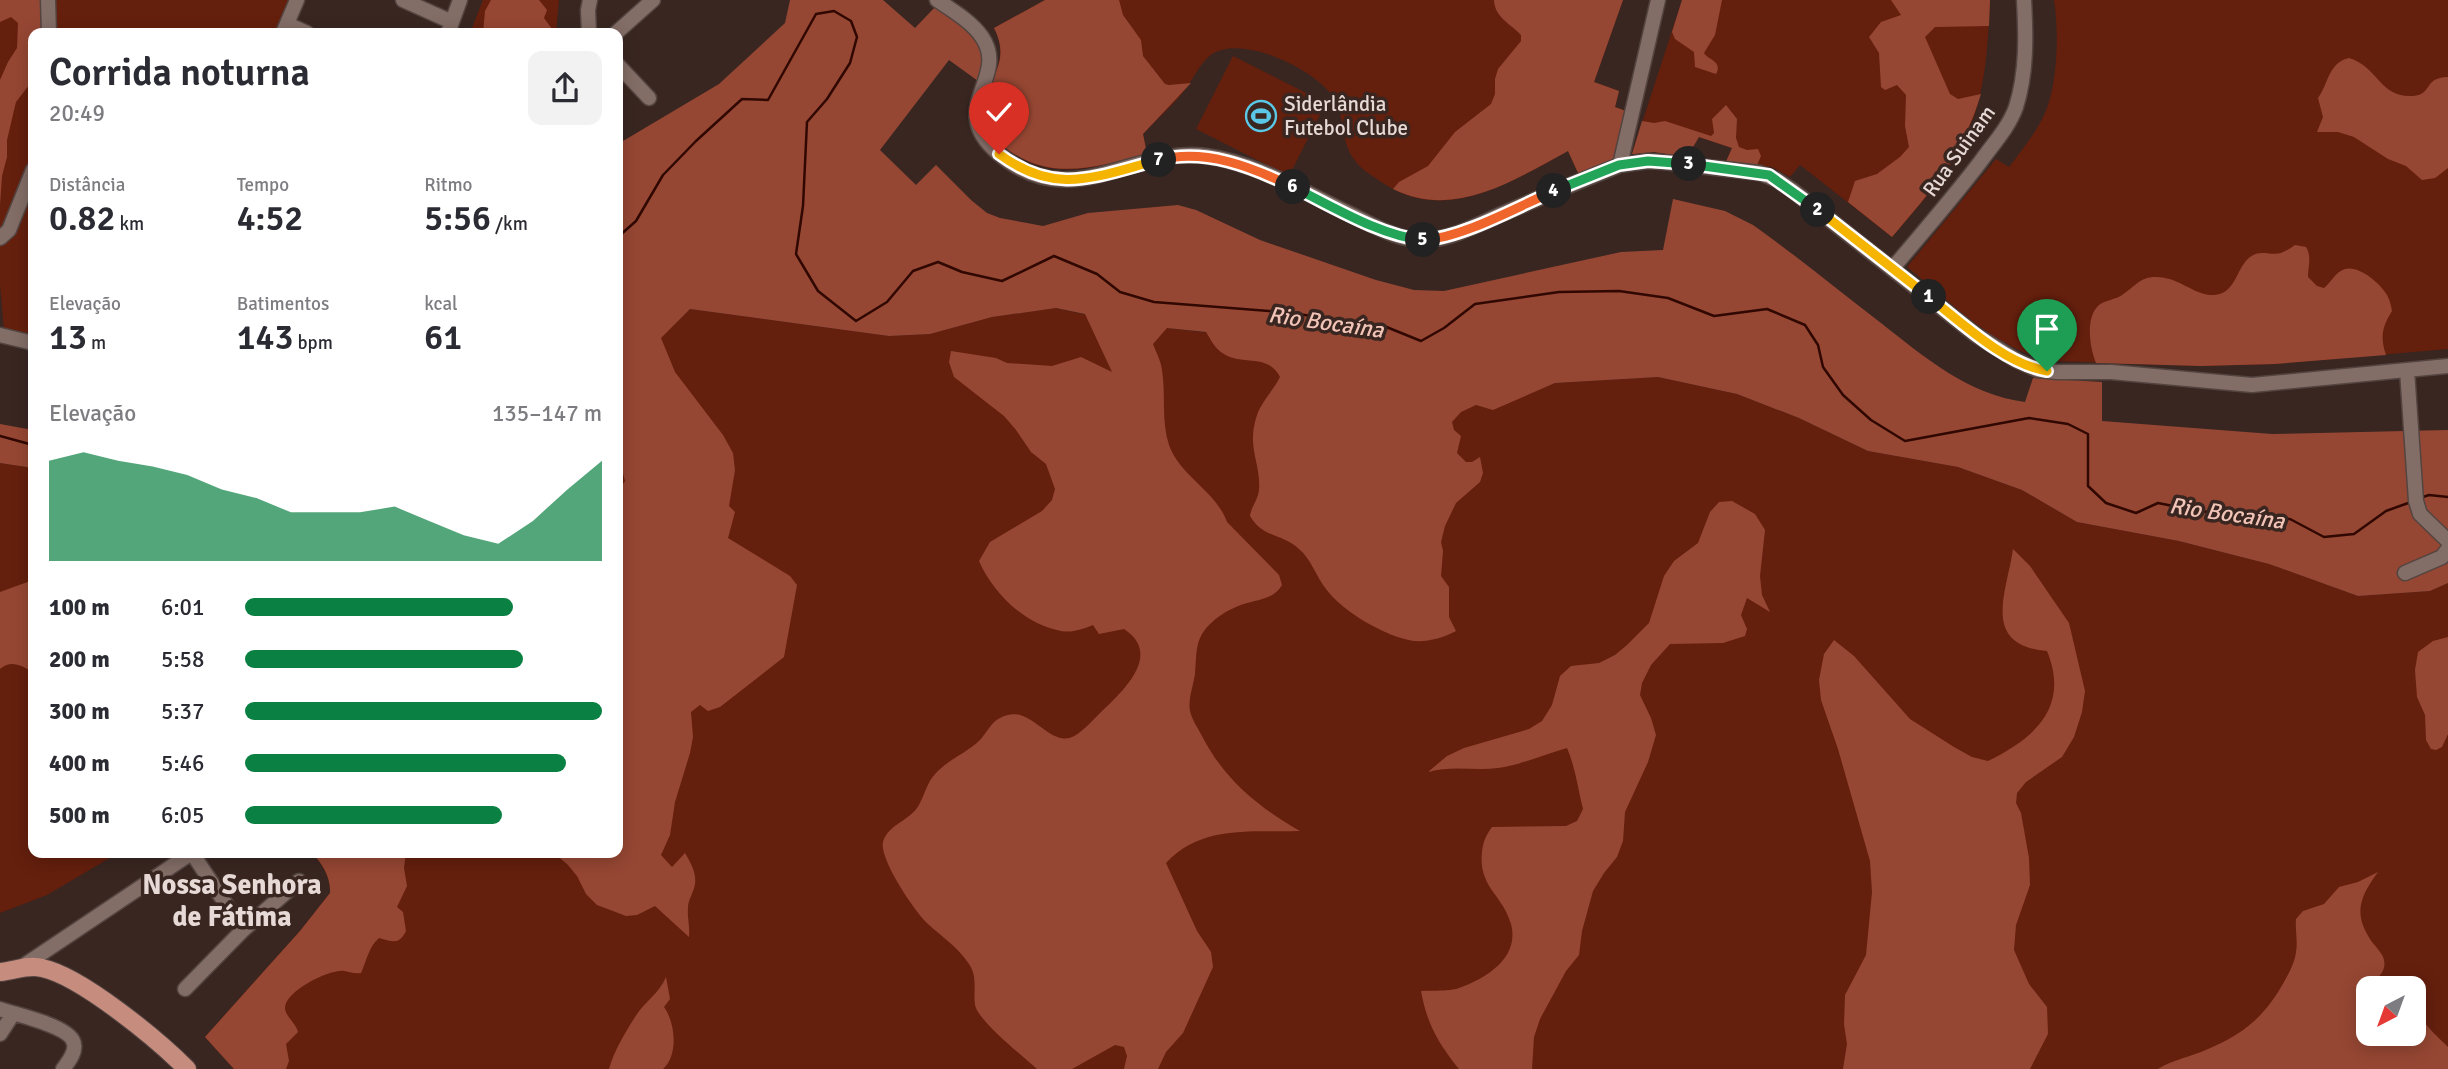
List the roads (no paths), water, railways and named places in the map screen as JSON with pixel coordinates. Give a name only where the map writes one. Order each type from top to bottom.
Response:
[{"type":"main road","points":[[0,972],[42,967],[58,973],[78,984],[152,1037],[187,1069]]},
{"type":"street","points":[[48,0],[49,28]]},
{"type":"street","points":[[285,28],[297,0]]},
{"type":"street","points":[[403,0],[450,28],[460,0]]},
{"type":"street","points":[[590,0],[592,28]]},
{"type":"street","points":[[622,28],[653,0]]},
{"type":"street","points":[[937,0],[979,32],[988,50],[988,71],[977,109],[976,121],[980,132],[990,145],[1010,162],[1041,177],[1075,180],[1165,158],[1208,156],[1275,178],[1383,230],[1408,239],[1425,240],[1461,231],[1619,165],[1648,161],[1769,175],[1812,205],[1976,335],[2016,360],[2038,370],[2111,372],[2252,385],[2448,366]]},
{"type":"street","points":[[1619,165],[1658,0]]},
{"type":"street","name":"Rua Suinam","points":[[1892,269],[1964,183],[2015,110],[2025,59],[2024,0]]},
{"type":"street","points":[[623,70],[649,98]]},
{"type":"street","points":[[0,238],[9,230],[28,182]]},
{"type":"street","points":[[0,335],[28,341]]},
{"type":"street","points":[[2407,370],[2416,501],[2420,514],[2448,541]]},
{"type":"street","points":[[2405,573],[2442,557],[2448,549]]},
{"type":"street","points":[[20,968],[185,858]]},
{"type":"street","points":[[196,858],[243,930]]},
{"type":"street","points":[[186,989],[243,930],[299,881]]},
{"type":"street","points":[[0,1034],[7,1011],[68,1033],[75,1046],[63,1069]]},
{"type":"waterway","name":"Rio Bocaína","points":[[623,233],[636,221],[663,175],[696,141],[742,99],[768,100],[816,14],[834,11],[851,21],[857,37],[850,63],[827,99],[807,122],[803,206],[796,254],[818,291],[856,321],[887,302],[913,271],[938,262],[962,272],[1002,281],[1054,256],[1097,274],[1120,292],[1154,302],[1283,312],[1384,326],[1421,341],[1444,328],[1475,304],[1559,292],[1619,291],[1668,298],[1714,316],[1767,309],[1805,325],[1818,345],[1823,367],[1843,395],[1871,420],[1905,441],[2029,418],[2068,424],[2088,434],[2088,486],[2106,503],[2136,513],[2158,503],[2198,511],[2290,519],[2324,537],[2354,534],[2386,511],[2411,502]]},
{"type":"waterway","name":"Rio Bocaína","points":[[0,436],[28,444]]},
{"type":"waterway","name":"Rio Bocaína","points":[[2420,498],[2429,495],[2448,497]]},
{"type":"place","name":"Siderlândia Futebol Clube","points":[[1261,116]]},
{"type":"district","name":"Nossa Senhora de Fátima","points":[[232,900]]}]
